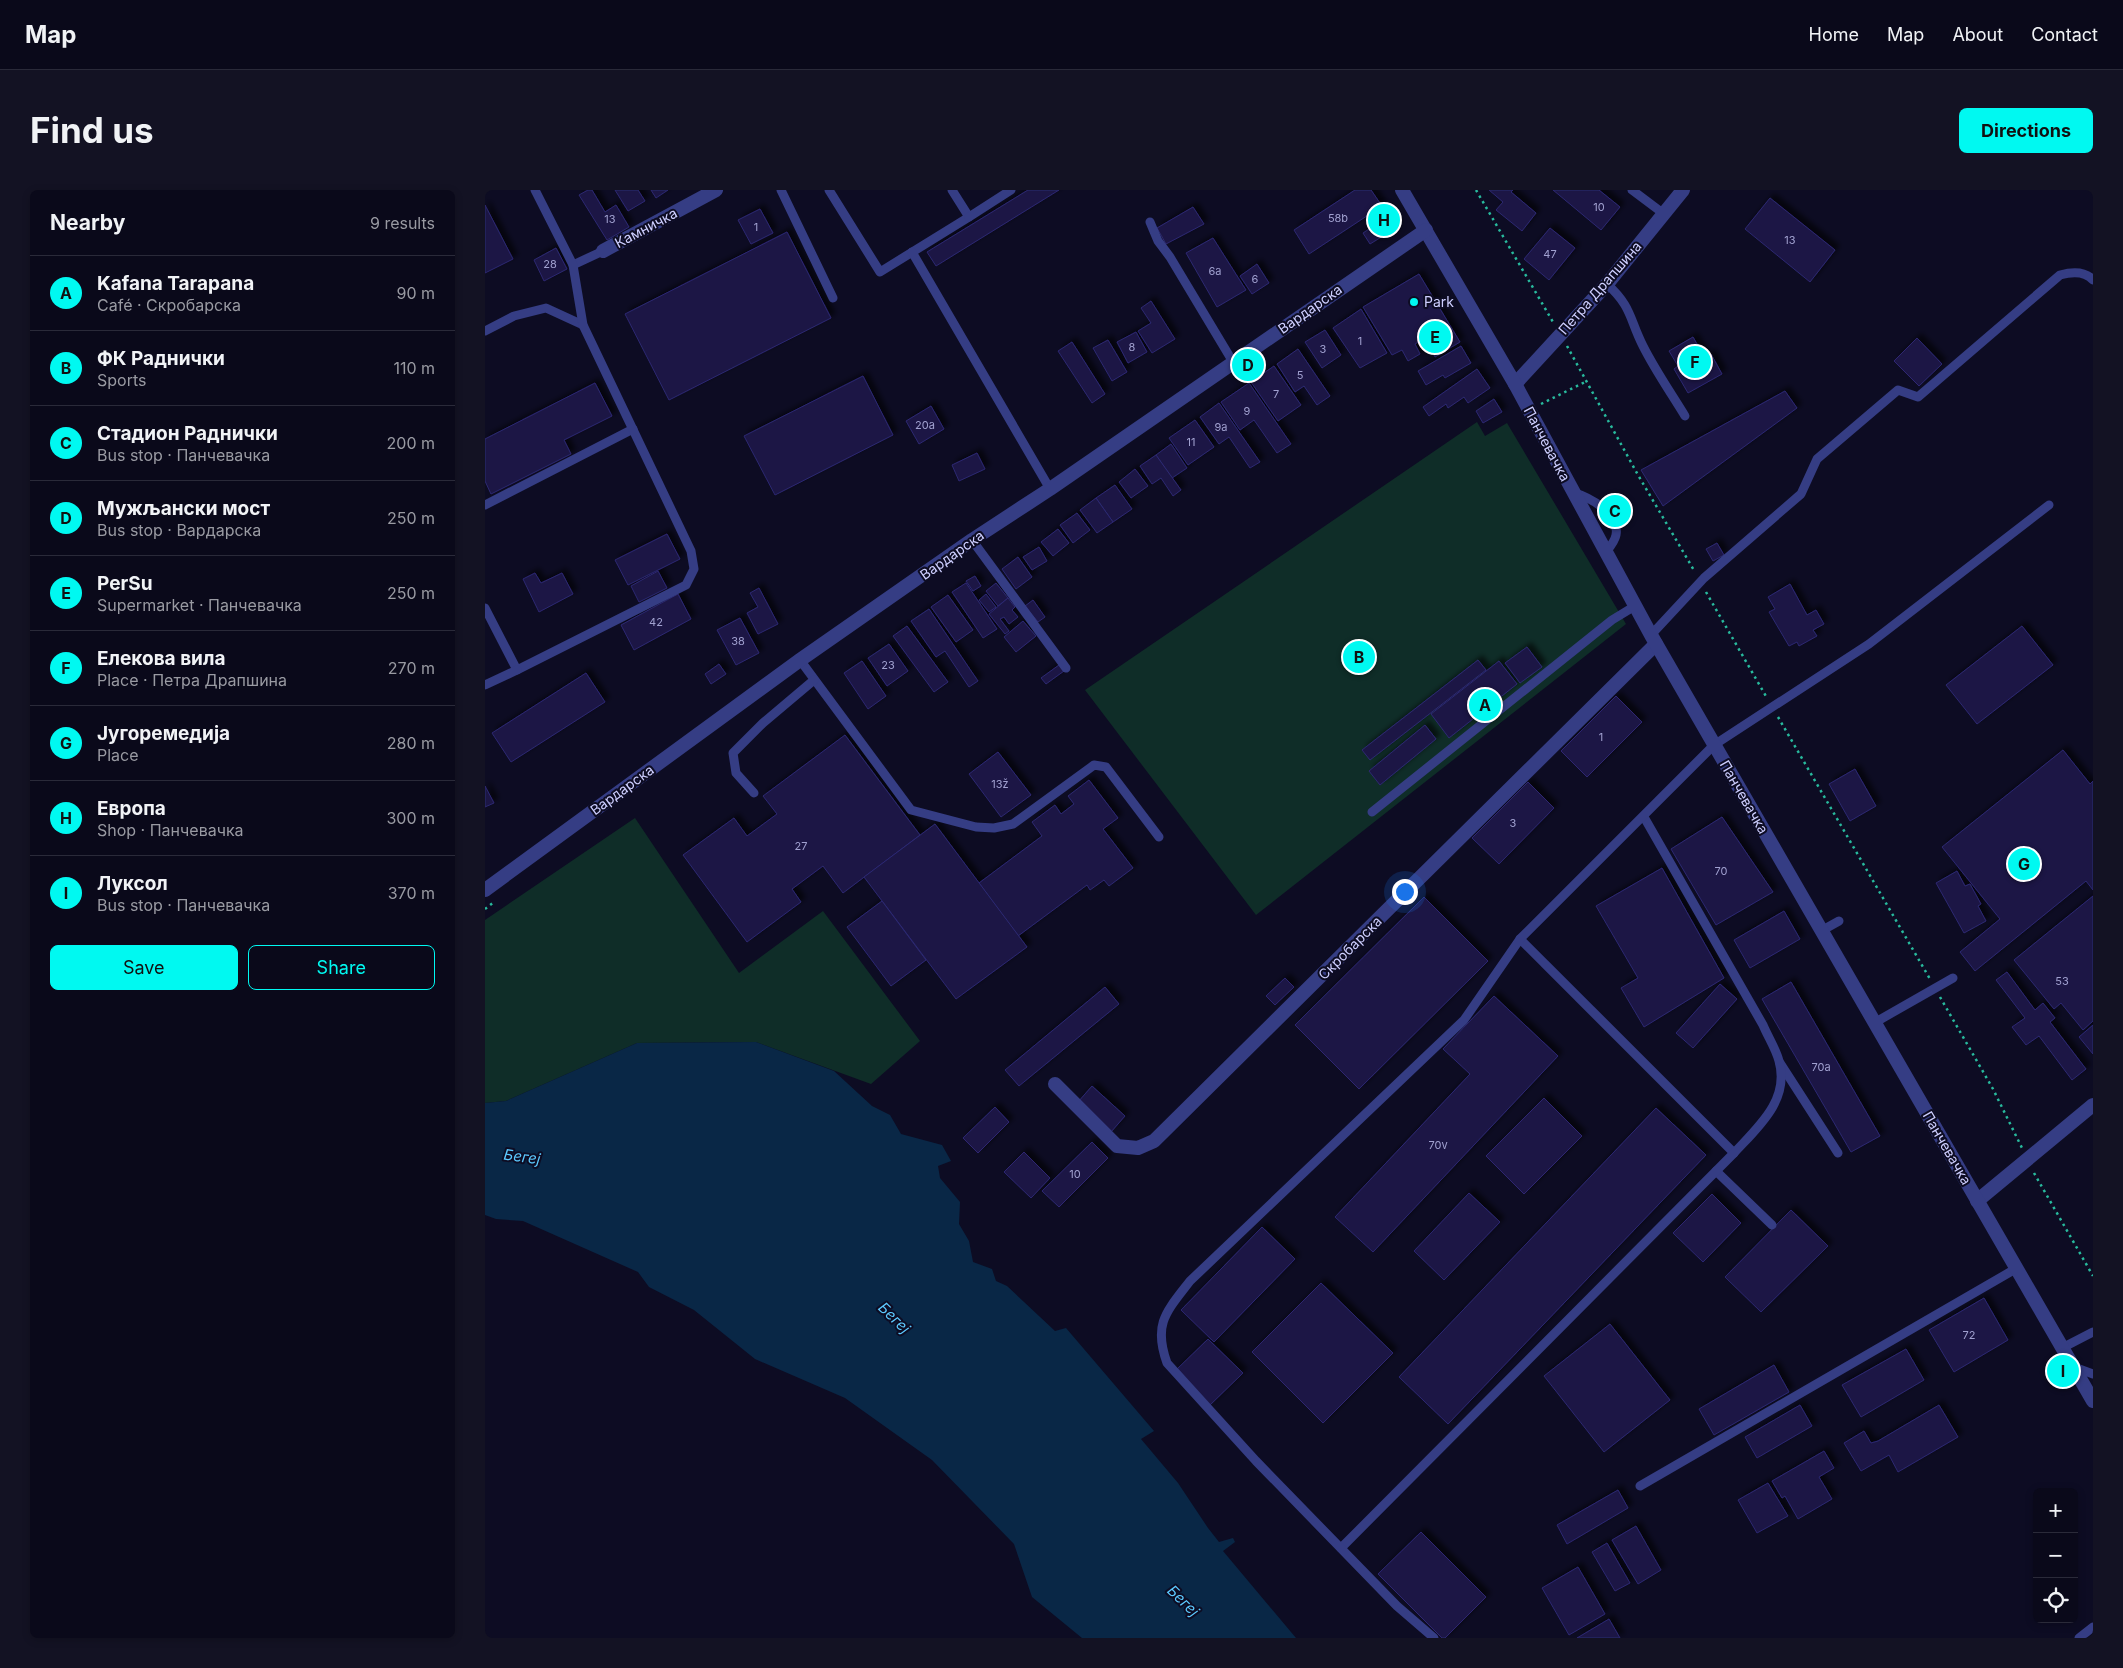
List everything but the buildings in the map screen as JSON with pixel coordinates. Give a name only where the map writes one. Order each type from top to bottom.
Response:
[{"type":"street","name":"Камничка","points":[[603,251],[716,190]]},
{"type":"street","name":"Панчевачка","points":[[1402,190],[1515,384],[1653,640],[2093,1400]]},
{"type":"street","name":"Петра Драпшина","points":[[1515,384],[1607,284],[1683,190]]},
{"type":"street","name":"Вардарска","points":[[485,890],[800,660],[972,540],[1050,489],[1426,230]]},
{"type":"street","name":"Скробарска","points":[[1055,1084],[1117,1146],[1138,1148],[1154,1141],[1653,640]]},
{"type":"street","points":[[1977,1201],[2093,1105]]},
{"type":"lane","points":[[485,685],[686,585],[694,569],[691,551],[583,325],[573,265],[535,190]]},
{"type":"lane","points":[[781,190],[833,298]]},
{"type":"lane","points":[[829,190],[880,272],[1011,190]]},
{"type":"lane","points":[[952,190],[969,217]]},
{"type":"lane","points":[[1632,190],[1664,214]]},
{"type":"lane","points":[[1150,222],[1158,241],[1170,257],[1233,362]]},
{"type":"lane","points":[[573,265],[603,251]]},
{"type":"lane","points":[[912,252],[1050,489]]},
{"type":"lane","points":[[1653,640],[1700,582],[1801,494],[1817,459],[1898,390],[1918,397],[2060,275],[2081,273],[2090,276],[2093,280]]},
{"type":"lane","points":[[1607,284],[1621,296],[1629,308],[1643,346],[1685,416]]},
{"type":"lane","points":[[485,331],[514,316],[547,308],[583,325]]},
{"type":"lane","points":[[485,504],[633,429]]},
{"type":"lane","points":[[1572,492],[1598,503],[1611,518],[1616,528],[1616,534],[1606,552]]},
{"type":"lane","points":[[1434,1638],[1397,1606],[1257,1461],[1167,1363],[1161,1345],[1161,1328],[1168,1309],[1190,1281],[1464,1020],[1520,939],[1714,745],[1869,644],[2049,505]]},
{"type":"lane","points":[[972,540],[1066,668]]},
{"type":"lane","points":[[1372,812],[1612,620],[1635,606]]},
{"type":"lane","points":[[485,608],[517,670]]},
{"type":"lane","points":[[800,660],[911,810],[976,827],[994,828],[1013,824],[1094,765],[1100,765],[1106,767],[1159,837]]},
{"type":"lane","points":[[754,793],[736,773],[733,753],[763,723],[814,680]]},
{"type":"lane","points":[[1644,816],[1763,1025],[1779,1060],[1838,1153]]},
{"type":"lane","points":[[1821,931],[1839,921]]},
{"type":"lane","points":[[1520,939],[1734,1154]]},
{"type":"lane","points":[[1874,1023],[1953,978]]},
{"type":"lane","points":[[1341,1548],[1734,1154],[1765,1120],[1778,1100],[1781,1082],[1779,1060]]},
{"type":"lane","points":[[1716,1171],[1772,1225]]},
{"type":"lane","points":[[1640,1486],[2017,1268]]},
{"type":"lane","points":[[2063,1348],[2093,1332]]},
{"type":"lane","points":[[2074,1367],[2093,1374]]},
{"type":"lane","points":[[2079,1638],[2093,1628]]},
{"type":"path","points":[[1476,190],[1561,334],[1586,382],[1700,582],[1998,1097],[2026,1159],[2093,1276]]},
{"type":"path","points":[[1529,411],[1586,382]]},
{"type":"green space","points":[[1477,422],[1485,436],[1507,423],[1626,624],[1256,915],[1085,690]]},
{"type":"green space","points":[[635,818],[739,973],[823,911],[920,1041],[871,1084],[756,1042],[637,1043],[506,1101],[485,1103],[485,920]]},
{"type":"water","name":"Бегеј","points":[[756,1042],[834,1071],[872,1106],[890,1115],[901,1134],[942,1145],[951,1161],[938,1166],[940,1178],[960,1202],[959,1224],[969,1241],[973,1262],[992,1269],[996,1281],[1007,1286],[1055,1331],[1066,1328],[1154,1431],[1141,1439],[1178,1483],[1219,1542],[1233,1538],[1235,1542],[1223,1551],[1296,1638],[1082,1638],[1032,1597],[1014,1544],[932,1460],[845,1398],[755,1359],[694,1310],[649,1287],[638,1272],[523,1221],[496,1219],[485,1215],[485,1103],[506,1101],[637,1043]]},
{"type":"place","name":"Европа","points":[[1384,220]]},
{"type":"place","name":"Park","points":[[1414,302]]},
{"type":"place","name":"PerSu","points":[[1435,337]]},
{"type":"place","name":"Елекова вила","points":[[1695,362]]},
{"type":"place","name":"Мужљански мост","points":[[1248,365]]},
{"type":"place","name":"Стадион Раднички","points":[[1615,511]]},
{"type":"place","name":"ФК Раднички","points":[[1359,657]]},
{"type":"place","name":"Kafana Tarapana","points":[[1485,705]]},
{"type":"place","name":"Југоремедија","points":[[2024,864]]},
{"type":"place","name":"Луксол","points":[[2063,1371]]}]
